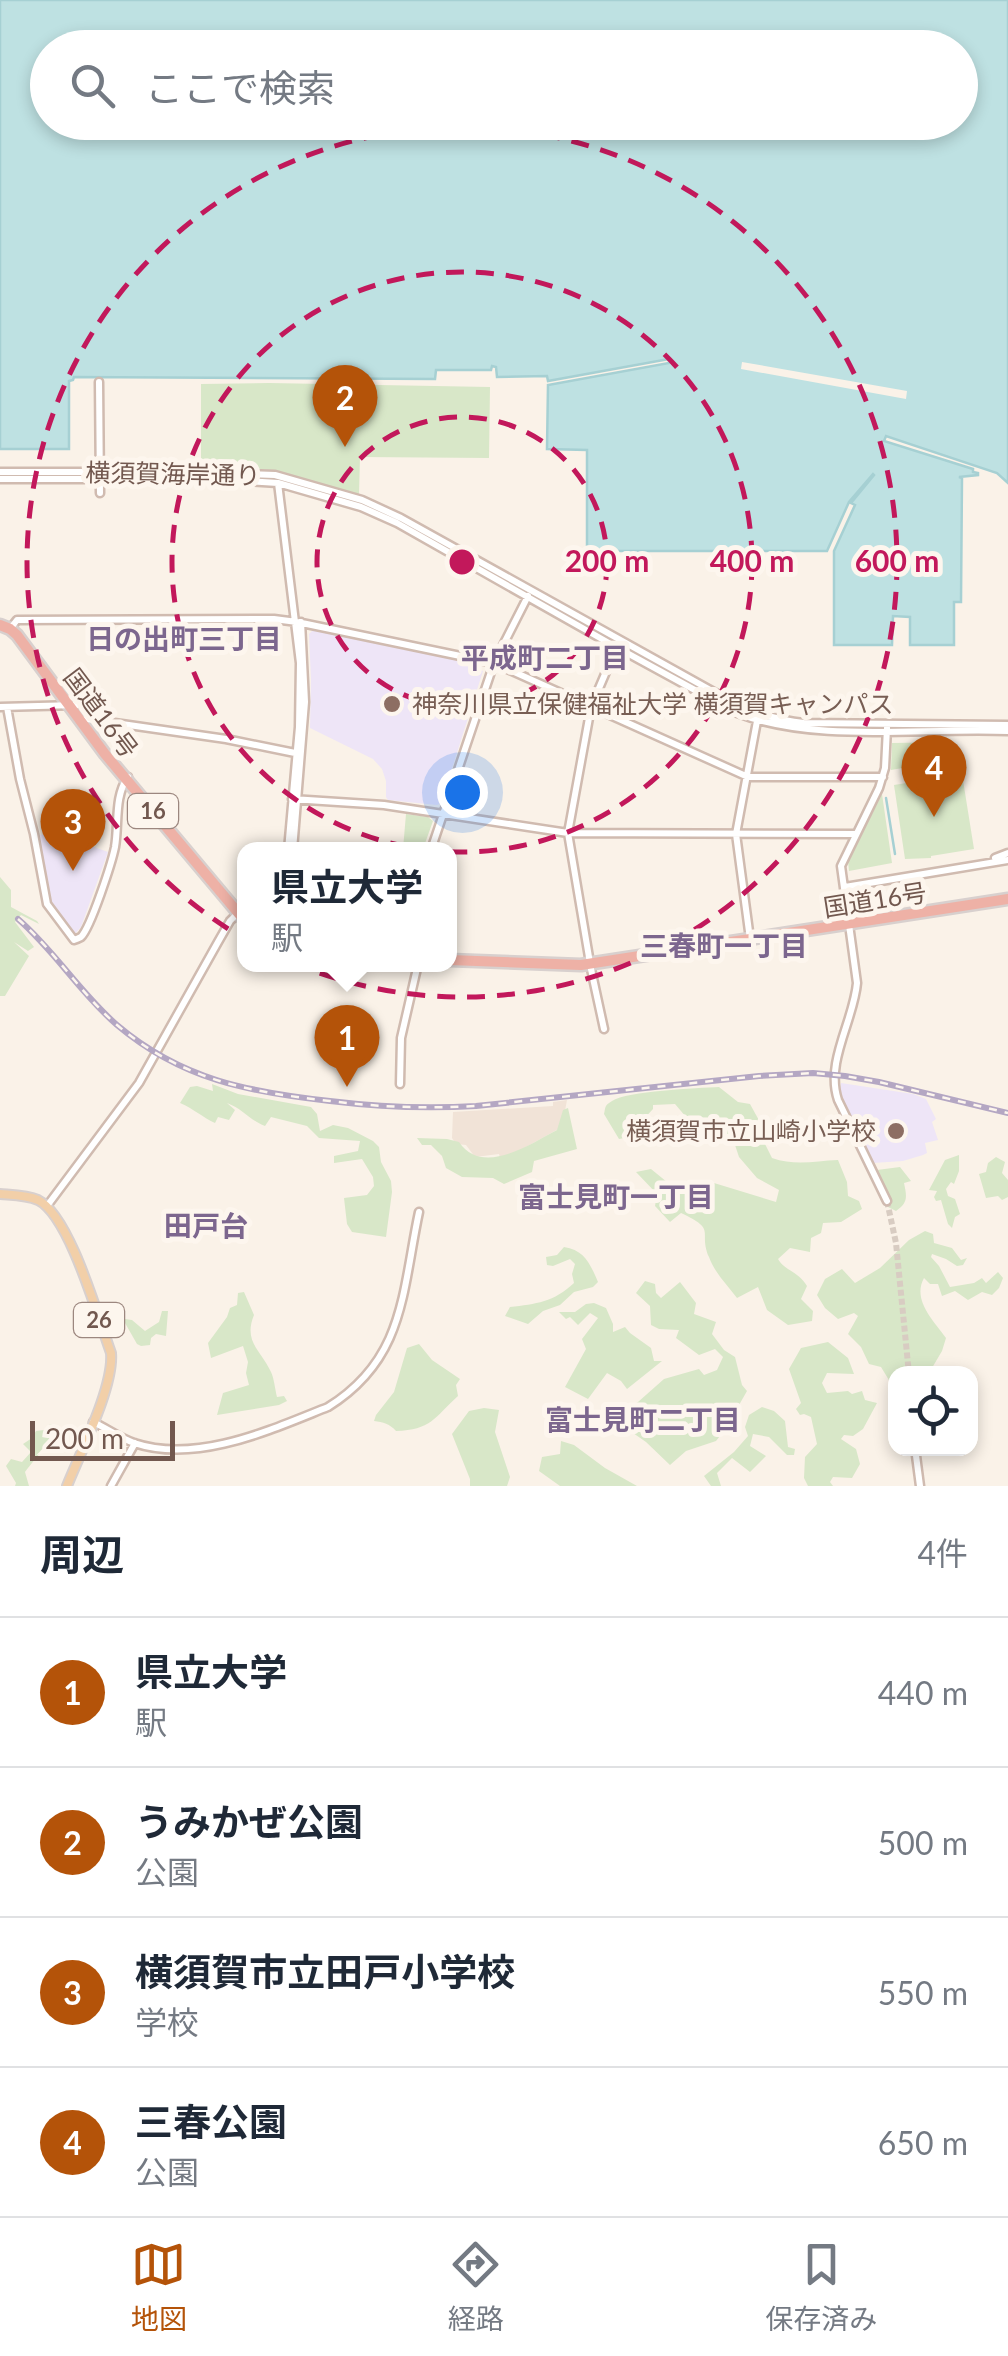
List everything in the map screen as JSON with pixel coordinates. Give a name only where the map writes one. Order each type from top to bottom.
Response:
[{"type":"highway","name":"国道16号","points":[[6,624],[22,632],[128,778],[237,905]]},
{"type":"highway","name":"国道16号","points":[[457,957],[589,961],[1008,897]]},
{"type":"main road","points":[[0,1194],[35,1198],[48,1206]]},
{"type":"main road","name":"26","points":[[48,1206],[68,1237],[111,1353],[112,1366],[66,1486]]},
{"type":"street","points":[[98,382],[100,493]]},
{"type":"street","name":"横須賀海岸通り","points":[[0,476],[202,472],[279,480],[361,507],[397,524],[618,644]]},
{"type":"street","points":[[279,480],[299,622],[299,754],[291,842]]},
{"type":"street","points":[[434,842],[494,663],[529,594]]},
{"type":"street","points":[[6,624],[17,620],[299,622],[494,663],[748,777],[883,778]]},
{"type":"street","points":[[604,1029],[568,834],[591,706],[618,644]]},
{"type":"street","points":[[618,644],[757,720],[806,730],[887,727]]},
{"type":"street","points":[[618,644],[761,714],[804,723],[1008,728]]},
{"type":"street","points":[[74,705],[4,707],[47,904],[74,940],[88,925],[114,852],[120,789],[128,778]]},
{"type":"street","points":[[84,720],[226,739],[299,754]]},
{"type":"street","points":[[750,937],[736,834],[757,720]]},
{"type":"street","points":[[887,727],[883,778],[842,866],[856,995],[834,1088],[887,1201]]},
{"type":"street","points":[[294,799],[384,805],[568,834],[856,834]]},
{"type":"street","points":[[845,887],[1008,856]]},
{"type":"street","points":[[48,1206],[129,1098],[230,921],[237,916]]},
{"type":"street","points":[[400,1084],[401,1038],[416,972]]},
{"type":"street","points":[[92,1422],[135,1443],[166,1450],[242,1440],[328,1407],[352,1391],[376,1364],[394,1330],[419,1212]]},
{"type":"street","points":[[111,1486],[135,1443]]},
{"type":"street","points":[[916,1456],[919,1486]]},
{"type":"shaded area","name":"神奈川県立保健福祉大学 横須賀キャンパス","points":[[314,629],[481,665],[483,671],[441,803],[388,800],[382,769],[373,759],[310,728],[309,634]]},
{"type":"shaded area","points":[[55,833],[108,852],[81,927],[74,935],[52,906],[47,889],[39,835]]},
{"type":"shaded area","name":"横須賀市立山崎小学校","points":[[841,1083],[926,1099],[936,1119],[932,1122],[938,1140],[925,1143],[927,1153],[923,1155],[873,1163],[840,1092]]},
{"type":"shaded area","points":[[567,1100],[562,1127],[501,1161],[499,1154],[475,1157],[466,1145],[456,1144],[452,1138],[453,1112],[553,1106],[553,1102]]},
{"type":"green space","points":[[201,384],[490,387],[489,458],[360,457],[359,494],[270,470],[201,464]]},
{"type":"green space","points":[[954,742],[955,759],[891,770],[892,743]]},
{"type":"green space","points":[[962,774],[974,849],[905,859],[894,785]]},
{"type":"green space","points":[[882,794],[892,863],[849,871],[848,861]]},
{"type":"green space","points":[[406,814],[433,821],[426,842],[404,842]]},
{"type":"green space","points":[[0,877],[11,890],[11,907],[39,924],[21,915],[15,922],[34,947],[28,951],[14,942],[29,956],[5,996],[0,996]]},
{"type":"green space","points":[[212,1084],[238,1094],[311,1107],[317,1114],[320,1131],[333,1125],[373,1141],[379,1147],[381,1162],[391,1181],[386,1237],[352,1232],[347,1224],[344,1198],[367,1195],[374,1186],[373,1177],[362,1159],[334,1163],[334,1156],[358,1151],[360,1141],[319,1138],[307,1126],[271,1117],[265,1126],[227,1103],[235,1110],[229,1120],[218,1117],[215,1123],[180,1103],[190,1087],[213,1091]]},
{"type":"green space","points":[[719,1087],[738,1102],[750,1104],[772,1158],[797,1162],[838,1160],[848,1196],[859,1201],[862,1209],[841,1222],[823,1223],[821,1233],[811,1238],[810,1252],[790,1248],[778,1259],[807,1286],[801,1299],[813,1311],[812,1321],[788,1325],[767,1310],[758,1287],[737,1298],[711,1263],[705,1232],[699,1223],[681,1213],[670,1222],[655,1206],[657,1194],[636,1172],[651,1169],[687,1194],[692,1208],[704,1206],[714,1183],[776,1202],[779,1190],[757,1178],[715,1123],[692,1124],[675,1104],[653,1105],[641,1122],[641,1135],[619,1139],[604,1114],[609,1103],[632,1095]]},
{"type":"green space","points":[[568,1108],[577,1149],[534,1161],[532,1172],[504,1184],[493,1178],[462,1177],[446,1168],[442,1156],[431,1145],[422,1145],[417,1138],[459,1142],[469,1152],[493,1157],[520,1149],[557,1130],[563,1110]]},
{"type":"green space","points":[[959,1155],[959,1171],[954,1184],[951,1182],[946,1189],[960,1214],[952,1228],[941,1200],[934,1197],[937,1191],[929,1190],[945,1160]]},
{"type":"green space","points":[[996,1157],[1005,1162],[1002,1173],[1008,1180],[1008,1197],[1002,1200],[998,1196],[986,1198],[979,1174],[986,1172],[988,1163]]},
{"type":"green space","points":[[900,1167],[911,1181],[904,1183],[906,1199],[896,1211],[884,1205],[877,1170]]},
{"type":"green space","points":[[925,1231],[933,1234],[934,1243],[952,1248],[961,1260],[967,1258],[957,1266],[932,1254],[950,1287],[982,1278],[986,1283],[998,1272],[1003,1278],[992,1295],[982,1292],[968,1300],[955,1291],[942,1296],[938,1284],[930,1284],[924,1278],[922,1302],[946,1338],[942,1351],[933,1366],[888,1366],[888,1378],[881,1367],[869,1364],[861,1347],[848,1334],[858,1316],[854,1313],[838,1319],[817,1295],[825,1279],[842,1269],[855,1283],[880,1268],[909,1240]]},
{"type":"green space","points":[[564,1247],[586,1258],[598,1282],[574,1292],[528,1324],[505,1316],[510,1307],[544,1301],[574,1283],[575,1264],[570,1259],[547,1265],[546,1257],[557,1255]]},
{"type":"green space","points":[[645,1281],[655,1284],[661,1298],[680,1282],[696,1303],[694,1314],[716,1322],[712,1334],[735,1357],[747,1391],[738,1413],[716,1441],[686,1451],[670,1465],[633,1433],[632,1423],[608,1420],[638,1402],[664,1379],[699,1369],[704,1375],[717,1370],[723,1357],[715,1349],[699,1355],[676,1338],[679,1330],[651,1325],[650,1306],[636,1293]]},
{"type":"green space","points":[[244,1292],[254,1315],[252,1339],[271,1372],[277,1397],[284,1396],[287,1401],[217,1415],[223,1393],[249,1385],[243,1346],[211,1358],[208,1343],[230,1308],[237,1305],[238,1293]]},
{"type":"green space","points":[[594,1303],[606,1308],[613,1332],[625,1327],[651,1348],[654,1361],[662,1361],[627,1389],[607,1373],[588,1399],[565,1387],[586,1349],[582,1339],[598,1318],[590,1313],[578,1325],[559,1312],[575,1312]]},
{"type":"green space","points":[[162,1311],[168,1311],[166,1336],[156,1334],[150,1345],[137,1344],[125,1319],[145,1331],[159,1322]]},
{"type":"green space","points":[[828,1342],[848,1358],[854,1374],[827,1373],[822,1383],[827,1393],[862,1391],[865,1400],[877,1403],[863,1429],[841,1439],[856,1449],[860,1464],[852,1478],[833,1477],[833,1486],[808,1486],[804,1478],[805,1457],[817,1444],[811,1417],[800,1415],[796,1409],[801,1403],[789,1369],[801,1348]]},
{"type":"green space","points":[[419,1344],[432,1360],[460,1379],[456,1385],[458,1396],[425,1425],[396,1431],[374,1421],[394,1392],[407,1348]]},
{"type":"green space","points":[[762,1407],[785,1421],[788,1447],[795,1449],[794,1455],[787,1455],[769,1437],[753,1434],[750,1446],[766,1456],[750,1472],[732,1458],[717,1473],[721,1486],[711,1486],[704,1476],[748,1436],[745,1427],[749,1415]]},
{"type":"green space","points":[[499,1410],[495,1432],[510,1477],[507,1486],[470,1486],[452,1434],[469,1411]]},
{"type":"green space","points":[[54,1425],[50,1438],[25,1472],[29,1486],[15,1486],[6,1466],[11,1459],[22,1462],[31,1452],[23,1444]]},
{"type":"green space","points":[[561,1441],[574,1445],[637,1486],[560,1486],[539,1471],[542,1457],[560,1454]]},
{"type":"water","points":[[0,0],[1008,0],[1008,483],[997,473],[886,436],[884,441],[978,473],[959,477],[961,602],[954,602],[954,645],[910,645],[910,617],[893,616],[892,645],[834,645],[834,551],[855,505],[851,503],[873,474],[849,502],[827,551],[587,551],[587,450],[547,449],[548,385],[669,363],[669,359],[548,381],[547,376],[497,377],[496,367],[492,366],[491,370],[436,370],[435,379],[74,377],[69,381],[69,449],[0,449]]},
{"type":"pier","points":[[742,362],[907,391],[906,399],[741,369]]},
{"type":"waterway","points":[[886,798],[895,854]]},
{"type":"tunnel","points":[[887,1201],[896,1243],[908,1366]]},
{"type":"railway","points":[[18,919],[104,1013],[141,1044],[192,1071],[244,1088],[366,1105],[457,1107],[813,1073],[879,1082],[1008,1113]]},
{"type":"place","name":"うみかぜ公園","points":[[345,447]]},
{"type":"place","name":"神奈川県立保健福祉大学 横須賀キャンパス","points":[[392,704]]},
{"type":"place","name":"三春公園","points":[[934,817]]},
{"type":"place","name":"横須賀市立田戸小学校","points":[[73,871]]},
{"type":"place","name":"県立大学","points":[[347,1087]]},
{"type":"place","name":"横須賀市立山崎小学校","points":[[896,1131]]},
{"type":"district","name":"日の出町三丁目","points":[[184,639]]},
{"type":"district","name":"平成町二丁目","points":[[545,658]]},
{"type":"district","name":"三春町一丁目","points":[[724,946]]},
{"type":"district","name":"富士見町一丁目","points":[[616,1197]]},
{"type":"district","name":"田戸台","points":[[206,1226]]},
{"type":"district","name":"富士見町二丁目","points":[[643,1420]]}]
